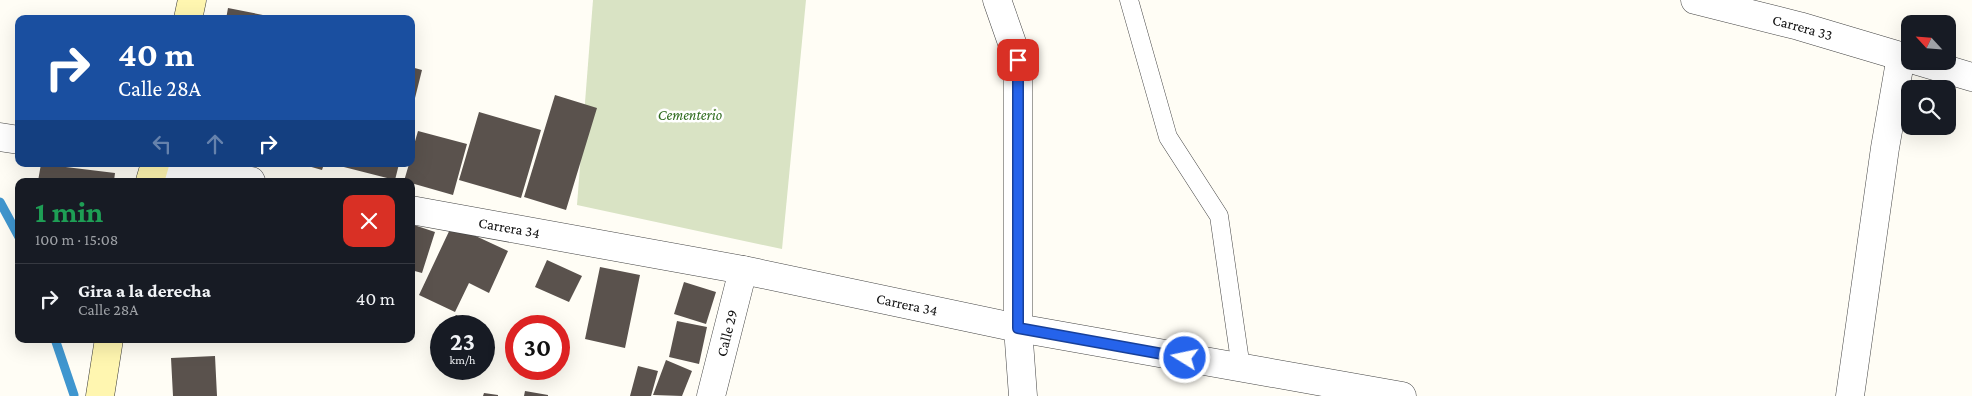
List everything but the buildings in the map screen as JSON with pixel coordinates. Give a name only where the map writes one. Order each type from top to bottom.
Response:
[{"type":"main road","points":[[189,15],[192,0]]},
{"type":"main road","points":[[100,396],[108,343]]},
{"type":"street","points":[[997,0],[1018,60],[1018,328],[1023,396]]},
{"type":"street","name":"Carrera 33","points":[[1695,0],[1799,26],[1901,56]]},
{"type":"street","points":[[1850,396],[1885,148],[1907,70]]},
{"type":"street","name":"Carrera 33","points":[[1948,70],[1972,77]]},
{"type":"street","points":[[0,137],[15,139]]},
{"type":"street","points":[[171,167],[234,178]]},
{"type":"street","name":"Carrera 34","points":[[415,211],[743,270],[1018,328],[1402,396]]},
{"type":"street","name":"Calle 29","points":[[711,396],[743,270]]},
{"type":"lane","points":[[1129,0],[1168,137],[1219,216],[1241,368]]},
{"type":"green space","name":"Cementerio","points":[[593,0],[806,0],[782,249],[577,205]]},
{"type":"waterway","points":[[0,202],[15,230]]},
{"type":"waterway","points":[[56,343],[74,395]]},
{"type":"route","points":[[1018,60],[1018,328],[1185,358]]}]
